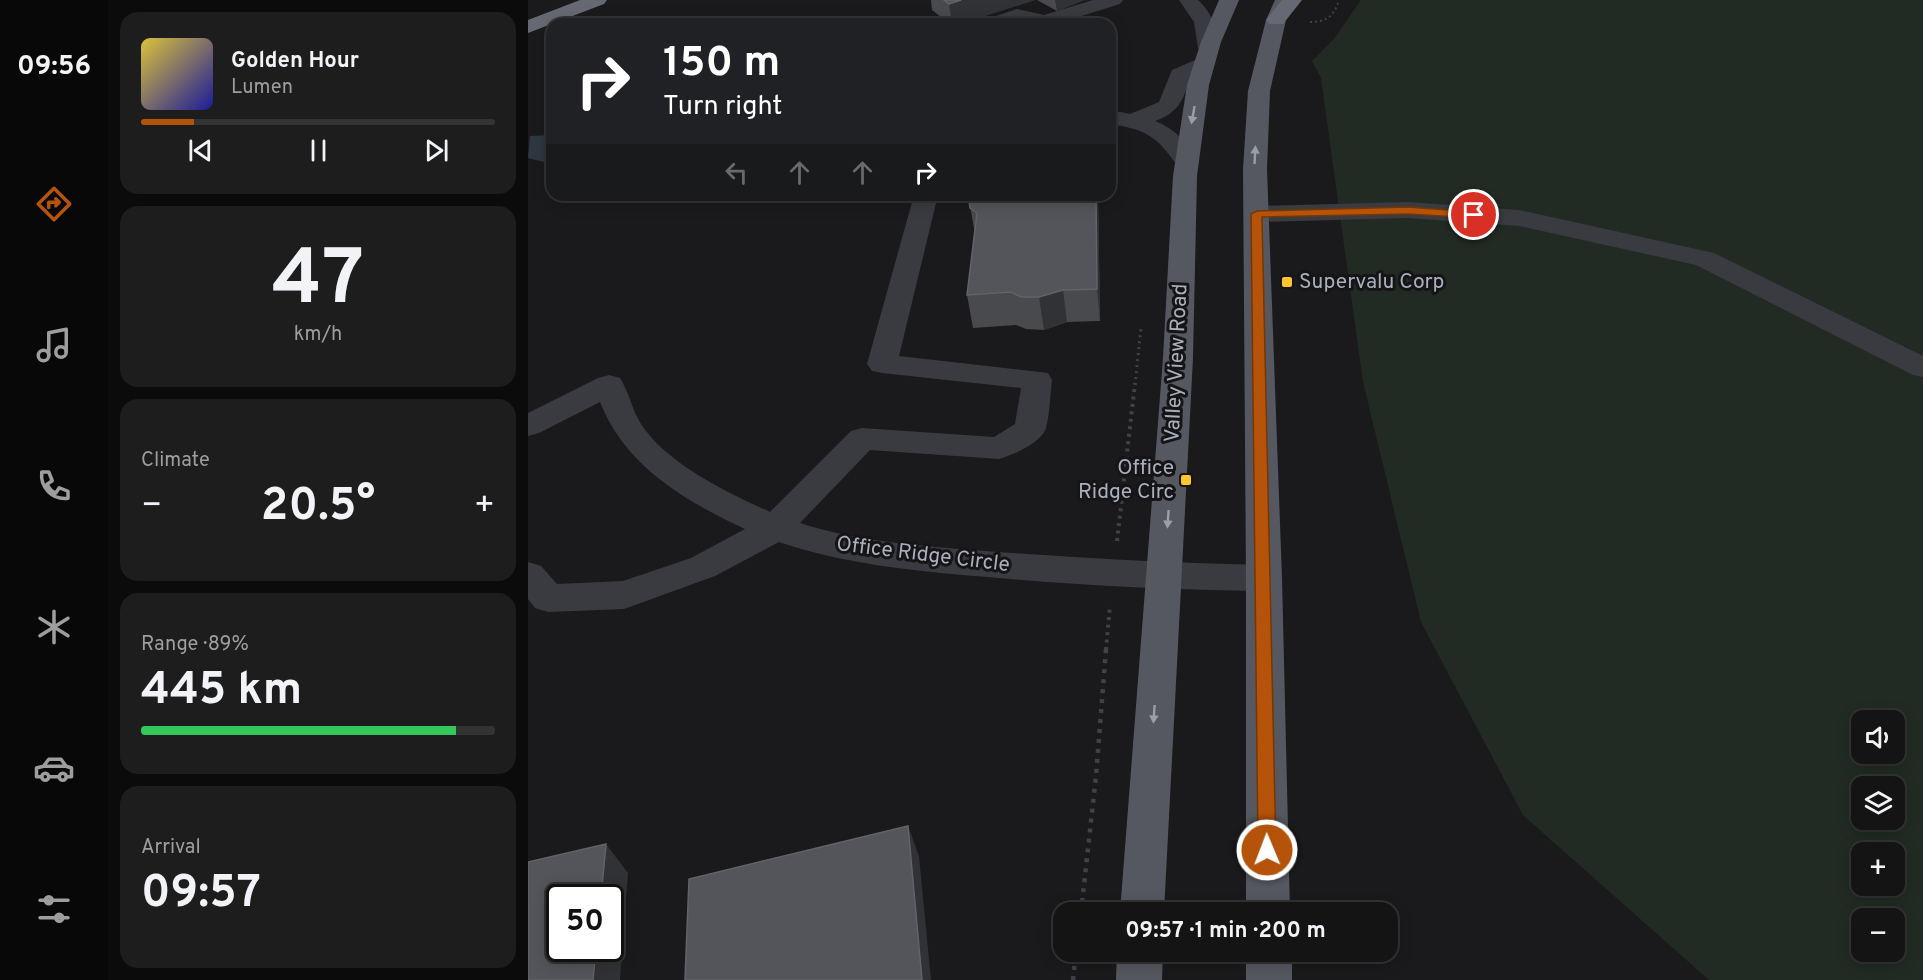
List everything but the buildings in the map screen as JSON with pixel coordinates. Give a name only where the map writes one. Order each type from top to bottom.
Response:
[{"type":"highway","points":[[551,18],[597,0]]},
{"type":"highway","points":[[1281,10],[1292,0]]},
{"type":"highway","points":[[528,27],[546,20]]},
{"type":"main road","name":"Valley View Road","points":[[1143,902],[1182,307],[1187,163],[1192,117],[1206,55],[1229,0]]},
{"type":"main road","points":[[1268,902],[1264,578],[1257,214],[1254,170],[1259,92],[1281,10]]},
{"type":"main road","points":[[1139,980],[1140,962]]},
{"type":"main road","points":[[1269,962],[1269,980]]},
{"type":"street","points":[[1055,18],[1113,0]]},
{"type":"street","points":[[1133,120],[1165,109],[1172,104],[1180,75],[1206,55],[1206,25],[1201,13],[1184,0]]},
{"type":"street","points":[[1008,18],[1017,15],[1031,18]]},
{"type":"street","points":[[1116,118],[1133,120],[1173,141],[1187,163]]},
{"type":"street","points":[[528,575],[548,598],[624,595],[703,567],[774,529],[862,439],[999,448],[1030,429],[1037,380],[882,364],[924,201]]},
{"type":"street","points":[[1257,214],[1408,210],[1519,218],[1705,259],[1923,368]]},
{"type":"street","name":"Office Ridge Circle","points":[[528,426],[609,385],[628,428],[669,471],[717,503],[774,529],[826,544],[897,557],[1164,577],[1264,578]]},
{"type":"path","points":[[1082,902],[1096,776],[1113,574],[1142,319]]},
{"type":"path","points":[[1073,980],[1075,962]]},
{"type":"shaded area","points":[[1361,0],[1923,0],[1923,980],[1709,980],[1523,815],[1421,622],[1363,382],[1321,78],[1312,61],[1334,39]]},
{"type":"shaded area","points":[[546,135],[546,162],[528,158],[530,136]]},
{"type":"place","name":"Supervalu Corp","points":[[1287,282]]},
{"type":"place","name":"Office Ridge Circ","points":[[1186,480]]},
{"type":"route","points":[[1267,850],[1257,214],[1408,210],[1474,215]]}]
